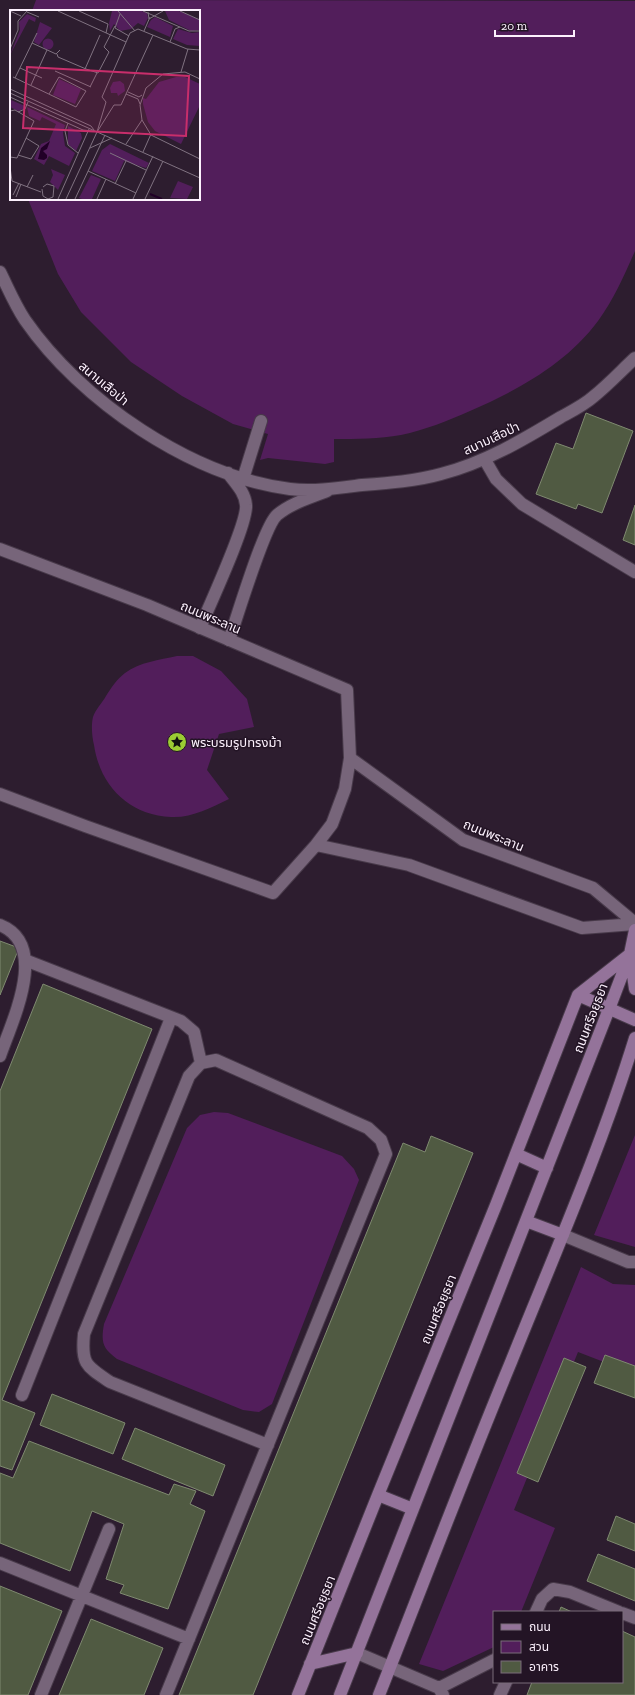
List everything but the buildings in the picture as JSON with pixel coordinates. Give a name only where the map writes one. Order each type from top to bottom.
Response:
[{"type":"main road","name":"ถนนศรีอยุธยา","points":[[340,1695],[609,1009],[630,954],[635,930]]},
{"type":"main road","name":"ถนนศรีอยุธยา","points":[[630,954],[635,989]]},
{"type":"main road","name":"ถนนศรีอยุธยา","points":[[298,1695],[578,996],[630,954]]},
{"type":"main road","points":[[578,996],[635,1020]]},
{"type":"main road","points":[[378,1695],[466,1472],[630,1070],[635,1038]]},
{"type":"main road","points":[[516,1154],[547,1168]]},
{"type":"main road","points":[[526,1221],[562,1235]]},
{"type":"main road","points":[[378,1495],[413,1509]]},
{"type":"main road","points":[[310,1664],[357,1653]]},
{"type":"street","name":"สนามเสือป่า","points":[[0,272],[24,319],[65,369],[107,407],[155,439],[228,473],[243,479],[292,489],[335,488],[409,481],[441,474],[485,460],[542,429],[592,398],[633,362]]},
{"type":"street","points":[[243,479],[261,421]]},
{"type":"street","points":[[485,460],[496,479],[522,504],[635,572]]},
{"type":"street","name":"สนามเสือป่า","points":[[200,628],[240,530],[246,506],[242,492],[228,473]]},
{"type":"street","name":"สนามเสือป่า","points":[[229,640],[264,540],[276,516],[291,505],[335,488]]},
{"type":"street","name":"ถนนพระลาน","points":[[0,549],[147,605],[347,690],[350,758],[345,790],[332,824],[316,845],[273,893],[0,794]]},
{"type":"street","name":"ถนนพระลาน","points":[[350,758],[463,840],[593,888],[635,923]]},
{"type":"street","name":"ถนนพระลาน","points":[[316,845],[409,865],[582,928],[635,923]]},
{"type":"street","points":[[0,926],[11,930],[20,942],[25,960],[24,987],[0,1056]]},
{"type":"street","points":[[25,960],[181,1021],[194,1032],[201,1063]]},
{"type":"street","points":[[22,1395],[172,1018]]},
{"type":"street","points":[[166,1695],[268,1445],[386,1154],[381,1140],[368,1128],[216,1060],[201,1063],[190,1076],[84,1334],[83,1351],[89,1368],[110,1382],[268,1445]]},
{"type":"street","points":[[562,1235],[628,1262],[635,1262]]},
{"type":"street","points":[[41,1695],[109,1529]]},
{"type":"street","points":[[0,1563],[189,1638]]},
{"type":"street","points":[[536,1611],[542,1599],[553,1589],[570,1592],[616,1611]]},
{"type":"street","points":[[623,1614],[635,1618]]},
{"type":"street","points":[[357,1653],[441,1692],[493,1661]]},
{"type":"street","points":[[500,1695],[506,1683]]},
{"type":"green space","points":[[36,0],[635,1],[635,251],[614,296],[598,321],[571,350],[556,363],[523,385],[470,411],[419,431],[384,437],[334,439],[334,462],[325,464],[268,458],[260,460],[268,434],[233,424],[182,396],[131,362],[81,312],[58,274],[28,200],[200,200],[200,10],[32,10]]},
{"type":"green space","points":[[177,656],[193,656],[221,671],[247,699],[254,727],[219,734],[207,770],[229,799],[194,814],[171,817],[142,811],[119,796],[110,785],[97,760],[92,724],[94,714],[97,709],[114,684],[125,673],[143,664]]},
{"type":"green space","points":[[214,1112],[228,1113],[342,1156],[354,1169],[359,1180],[272,1404],[259,1412],[243,1410],[117,1359],[108,1351],[103,1340],[104,1324],[187,1128],[200,1115]]},
{"type":"green space","points":[[635,1135],[635,1247],[594,1235]]},
{"type":"green space","points":[[581,1267],[613,1284],[635,1285],[635,1374],[578,1352],[514,1510],[555,1528],[521,1611],[493,1611],[493,1647],[443,1671],[419,1664]]},
{"type":"place","name":"พระบรมรูปทรงม้า","points":[[177,742]]}]
